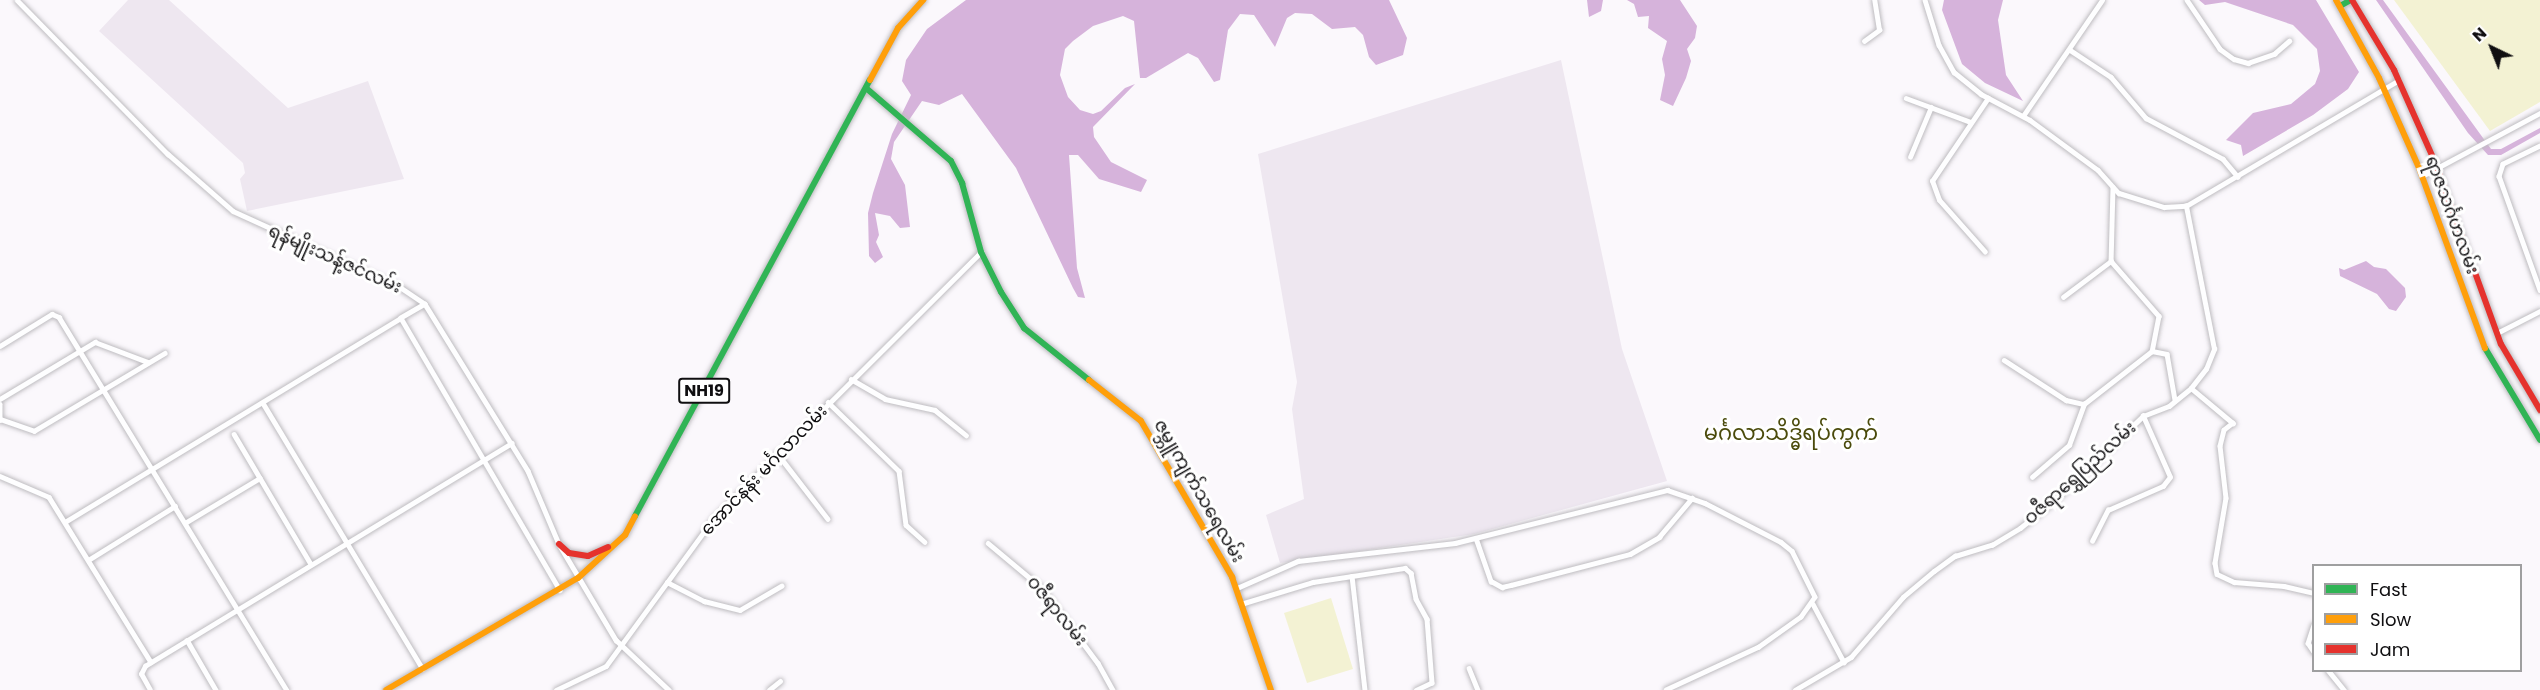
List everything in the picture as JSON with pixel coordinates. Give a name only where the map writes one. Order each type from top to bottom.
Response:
[{"type":"main road","name":"NH19","points":[[386,690],[560,590],[578,578],[620,540],[640,511],[898,28],[923,0]]},
{"type":"main road","name":"ရာဇသင်္ဂဟလမ်း","points":[[2336,0],[2384,90],[2422,176],[2486,351],[2540,440]]},
{"type":"main road","name":"ရာဇသင်္ဂဟလမ်း","points":[[2351,0],[2399,80],[2437,168],[2497,333],[2540,410]]},
{"type":"main road","points":[[2340,6],[2351,0]]},
{"type":"main road","name":"ဇမ္ဘူကျက်သရေလမ်း","points":[[866,88],[951,161],[962,183],[981,252],[1001,292],[1024,328],[1141,421],[1237,588],[1244,603],[1270,690]]},
{"type":"main road","points":[[558,544],[569,553],[588,556],[620,540]]},
{"type":"street","name":"ရန်မျိုးသန့်ဇင်လမ်း","points":[[17,0],[168,154],[232,211],[400,287],[425,304],[512,443],[541,496],[558,544],[578,578],[621,645],[669,690]]},
{"type":"street","points":[[1864,41],[1879,30],[1874,0]]},
{"type":"street","points":[[1925,0],[1939,45],[1954,72],[1988,98],[2023,116],[2084,159],[2113,187],[2140,201],[2164,207],[2186,206],[2399,80]]},
{"type":"street","points":[[2023,116],[2102,0]]},
{"type":"street","points":[[2187,0],[2220,49],[2234,59],[2248,63],[2274,54],[2289,40]]},
{"type":"street","points":[[2070,50],[2111,77],[2146,118],[2223,159],[2238,177]]},
{"type":"street","points":[[1906,98],[1971,122]]},
{"type":"street","points":[[1985,252],[1932,188],[1932,181],[1988,98]]},
{"type":"street","points":[[1910,157],[1931,107]]},
{"type":"street","points":[[2422,176],[2540,113]]},
{"type":"street","points":[[2540,146],[2503,164],[2499,176],[2540,290]]},
{"type":"street","points":[[2032,477],[2069,445],[2084,404],[2152,351],[2159,316],[2111,261],[2113,187]]},
{"type":"street","name":"ဝဇီရာရွှေပြည်လမ်း","points":[[1795,690],[1844,662],[1903,597],[1934,571],[1955,556],[1992,545],[2020,528],[2054,501],[2143,416],[2175,400],[2191,388],[2206,369],[2214,349],[2186,206]]},
{"type":"street","name":"အောင်နန်း မင်္ဂလာလမ်း","points":[[556,690],[606,666],[714,518],[981,252]]},
{"type":"street","points":[[2063,297],[2111,261]]},
{"type":"street","points":[[65,522],[425,304]]},
{"type":"street","points":[[2497,333],[2540,310]]},
{"type":"street","points":[[0,346],[55,314],[105,389],[152,471],[287,690]]},
{"type":"street","points":[[401,318],[560,590]]},
{"type":"street","points":[[149,363],[95,342],[80,349],[0,402],[0,419],[34,431],[149,363],[165,353]]},
{"type":"street","points":[[2152,351],[2167,354],[2175,400]]},
{"type":"street","points":[[2004,360],[2066,400],[2084,404]]},
{"type":"street","points":[[851,379],[885,399],[935,410],[966,435]]},
{"type":"street","points":[[2191,388],[2233,423],[2224,430],[2220,446],[2226,498],[2215,563],[2217,574],[2234,582],[2284,586],[2312,593]]},
{"type":"street","points":[[828,402],[899,471],[906,525],[925,542]]},
{"type":"street","points":[[262,403],[423,669]]},
{"type":"street","points":[[2092,541],[2108,510],[2163,486],[2170,477],[2143,416]]},
{"type":"street","points":[[234,434],[310,564]]},
{"type":"street","points":[[150,690],[141,674],[151,663],[237,608],[512,443]]},
{"type":"street","points":[[777,453],[828,519]]},
{"type":"street","points":[[0,476],[40,490],[90,559],[151,663]]},
{"type":"street","points":[[185,523],[260,478]]},
{"type":"street","points":[[1237,588],[1309,559],[1476,538],[1658,491],[1692,498],[1757,528],[1792,551],[1815,597],[1813,604],[1801,617],[1759,647],[1666,690]]},
{"type":"street","points":[[1476,538],[1491,581],[1502,587],[1630,554],[1659,537],[1692,498]]},
{"type":"street","points":[[90,559],[175,506]]},
{"type":"street","name":"ဝဇီရာလမ်း","points":[[988,543],[1042,588],[1098,663],[1113,690]]},
{"type":"street","points":[[1244,603],[1287,588],[1405,568],[1411,573],[1416,599],[1427,619],[1432,683],[1417,690]]},
{"type":"street","points":[[1352,576],[1365,690]]},
{"type":"street","points":[[667,582],[704,601],[740,610],[781,586]]},
{"type":"street","points":[[1813,604],[1844,662]]},
{"type":"street","points":[[2312,629],[2308,643],[2312,650]]},
{"type":"street","points":[[187,640],[216,690]]},
{"type":"street","points":[[1469,668],[1478,690]]},
{"type":"street","points":[[2330,672],[2344,690]]},
{"type":"street","points":[[769,690],[780,681]]},
{"type":"shaded area","points":[[128,0],[169,0],[288,108],[368,81],[404,179],[247,211],[240,179],[245,173],[243,163],[99,31]]},
{"type":"shaded area","points":[[966,0],[1389,0],[1407,38],[1403,55],[1376,65],[1369,57],[1363,35],[1355,27],[1332,29],[1312,14],[1295,13],[1287,18],[1275,47],[1254,15],[1240,14],[1228,30],[1220,80],[1214,82],[1198,58],[1188,53],[1146,78],[1140,78],[1134,21],[1123,16],[1093,26],[1073,41],[1065,49],[1060,75],[1068,97],[1080,110],[1093,114],[1101,111],[1125,88],[1135,84],[1093,127],[1094,137],[1111,162],[1147,180],[1141,192],[1099,179],[1078,155],[1069,155],[1077,268],[1085,298],[1078,297],[1073,288],[1016,168],[962,94],[939,105],[922,101],[894,142],[891,159],[905,185],[910,227],[900,228],[890,216],[875,213],[879,235],[876,242],[883,257],[875,263],[869,256],[868,213],[873,193],[892,134],[911,95],[902,81],[906,60],[927,29]]},
{"type":"shaded area","points":[[1587,0],[1603,0],[1601,11],[1589,17]]},
{"type":"shaded area","points":[[1627,0],[1680,0],[1697,26],[1695,38],[1687,49],[1691,61],[1686,78],[1673,106],[1660,100],[1665,75],[1662,59],[1667,41],[1648,28],[1649,16],[1638,17],[1634,4]]},
{"type":"shaded area","points":[[1944,0],[2003,0],[1998,20],[2006,75],[2023,101],[1985,83],[1962,64],[1942,10]]},
{"type":"shaded area","points":[[2199,0],[2316,0],[2359,72],[2348,89],[2313,115],[2243,156],[2241,145],[2226,140],[2253,113],[2291,104],[2315,84],[2320,71],[2317,49],[2293,25],[2225,2],[2205,5]]},
{"type":"shaded area","points":[[2376,0],[2383,0],[2491,149],[2501,149],[2540,128],[2540,133],[2501,155],[2488,155],[2468,133]]},
{"type":"shaded area","points":[[1561,60],[1622,349],[1667,481],[1474,534],[1280,563],[1266,515],[1304,499],[1292,409],[1297,382],[1258,154]]},
{"type":"shaded area","points":[[2366,261],[2374,267],[2386,269],[2405,288],[2406,297],[2396,311],[2389,309],[2377,294],[2340,276],[2339,268],[2344,270]]},
{"type":"green space","points":[[2394,0],[2540,0],[2540,102],[2490,131]]},
{"type":"green space","points":[[1331,598],[1353,669],[1307,683],[1284,613]]},
{"type":"traffic: fast","points":[[2340,6],[2351,0]]},
{"type":"traffic: fast","points":[[635,516],[870,80]]},
{"type":"traffic: fast","points":[[866,88],[951,161],[962,183],[981,252],[1001,292],[1024,328],[1089,380]]},
{"type":"traffic: fast","points":[[2485,348],[2540,440]]},
{"type":"traffic: slow","points":[[870,80],[898,28],[923,0]]},
{"type":"traffic: slow","points":[[2336,0],[2379,78],[2419,168],[2485,348]]},
{"type":"traffic: slow","points":[[1089,380],[1141,421],[1232,577],[1271,690]]},
{"type":"traffic: slow","points":[[386,690],[578,578],[625,535],[635,516]]},
{"type":"traffic: jam","points":[[2352,0],[2394,70],[2435,162],[2501,344],[2540,410]]},
{"type":"traffic: jam","points":[[559,544],[569,553],[588,556],[608,547]]},
{"type":"district","name":"မင်္ဂလာသိဒ္ဓိရပ်ကွက်","points":[[1791,433]]}]
